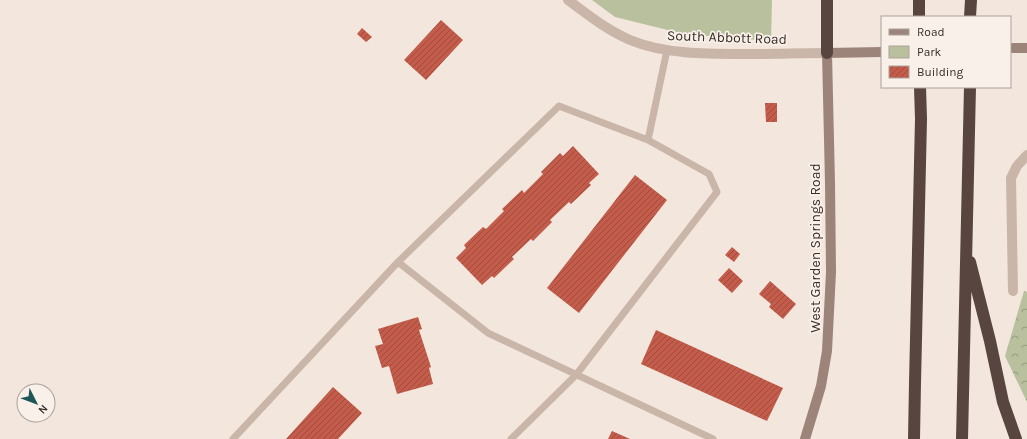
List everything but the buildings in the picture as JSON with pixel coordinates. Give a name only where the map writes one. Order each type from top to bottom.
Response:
[{"type":"highway","points":[[827,0],[827,53]]},
{"type":"highway","points":[[919,0],[919,16]]},
{"type":"highway","points":[[970,0],[970,16]]},
{"type":"highway","points":[[914,439],[921,119],[920,88]]},
{"type":"highway","points":[[962,439],[970,88]]},
{"type":"highway","points":[[966,246],[990,341],[1003,402],[1016,439]]},
{"type":"street","name":"South Abbott Road","points":[[568,0],[596,21],[629,40],[647,46],[667,50],[728,54],[827,53]]},
{"type":"street","points":[[1011,48],[1027,48]]},
{"type":"street","points":[[827,53],[881,52]]},
{"type":"street","name":"West Garden Springs Road","points":[[805,439],[821,386],[828,351],[831,264],[827,53]]},
{"type":"street","points":[[1013,291],[1011,178],[1027,155]]},
{"type":"lane","points":[[648,140],[667,50]]},
{"type":"lane","points":[[233,439],[398,262],[559,106],[648,140],[709,174],[717,192],[576,375],[511,439]]},
{"type":"lane","points":[[398,262],[488,333],[713,439]]},
{"type":"green space","points":[[592,0],[772,0],[771,41],[684,34],[615,17]]},
{"type":"green space","points":[[1024,291],[1027,292],[1027,402],[1005,356]]}]
